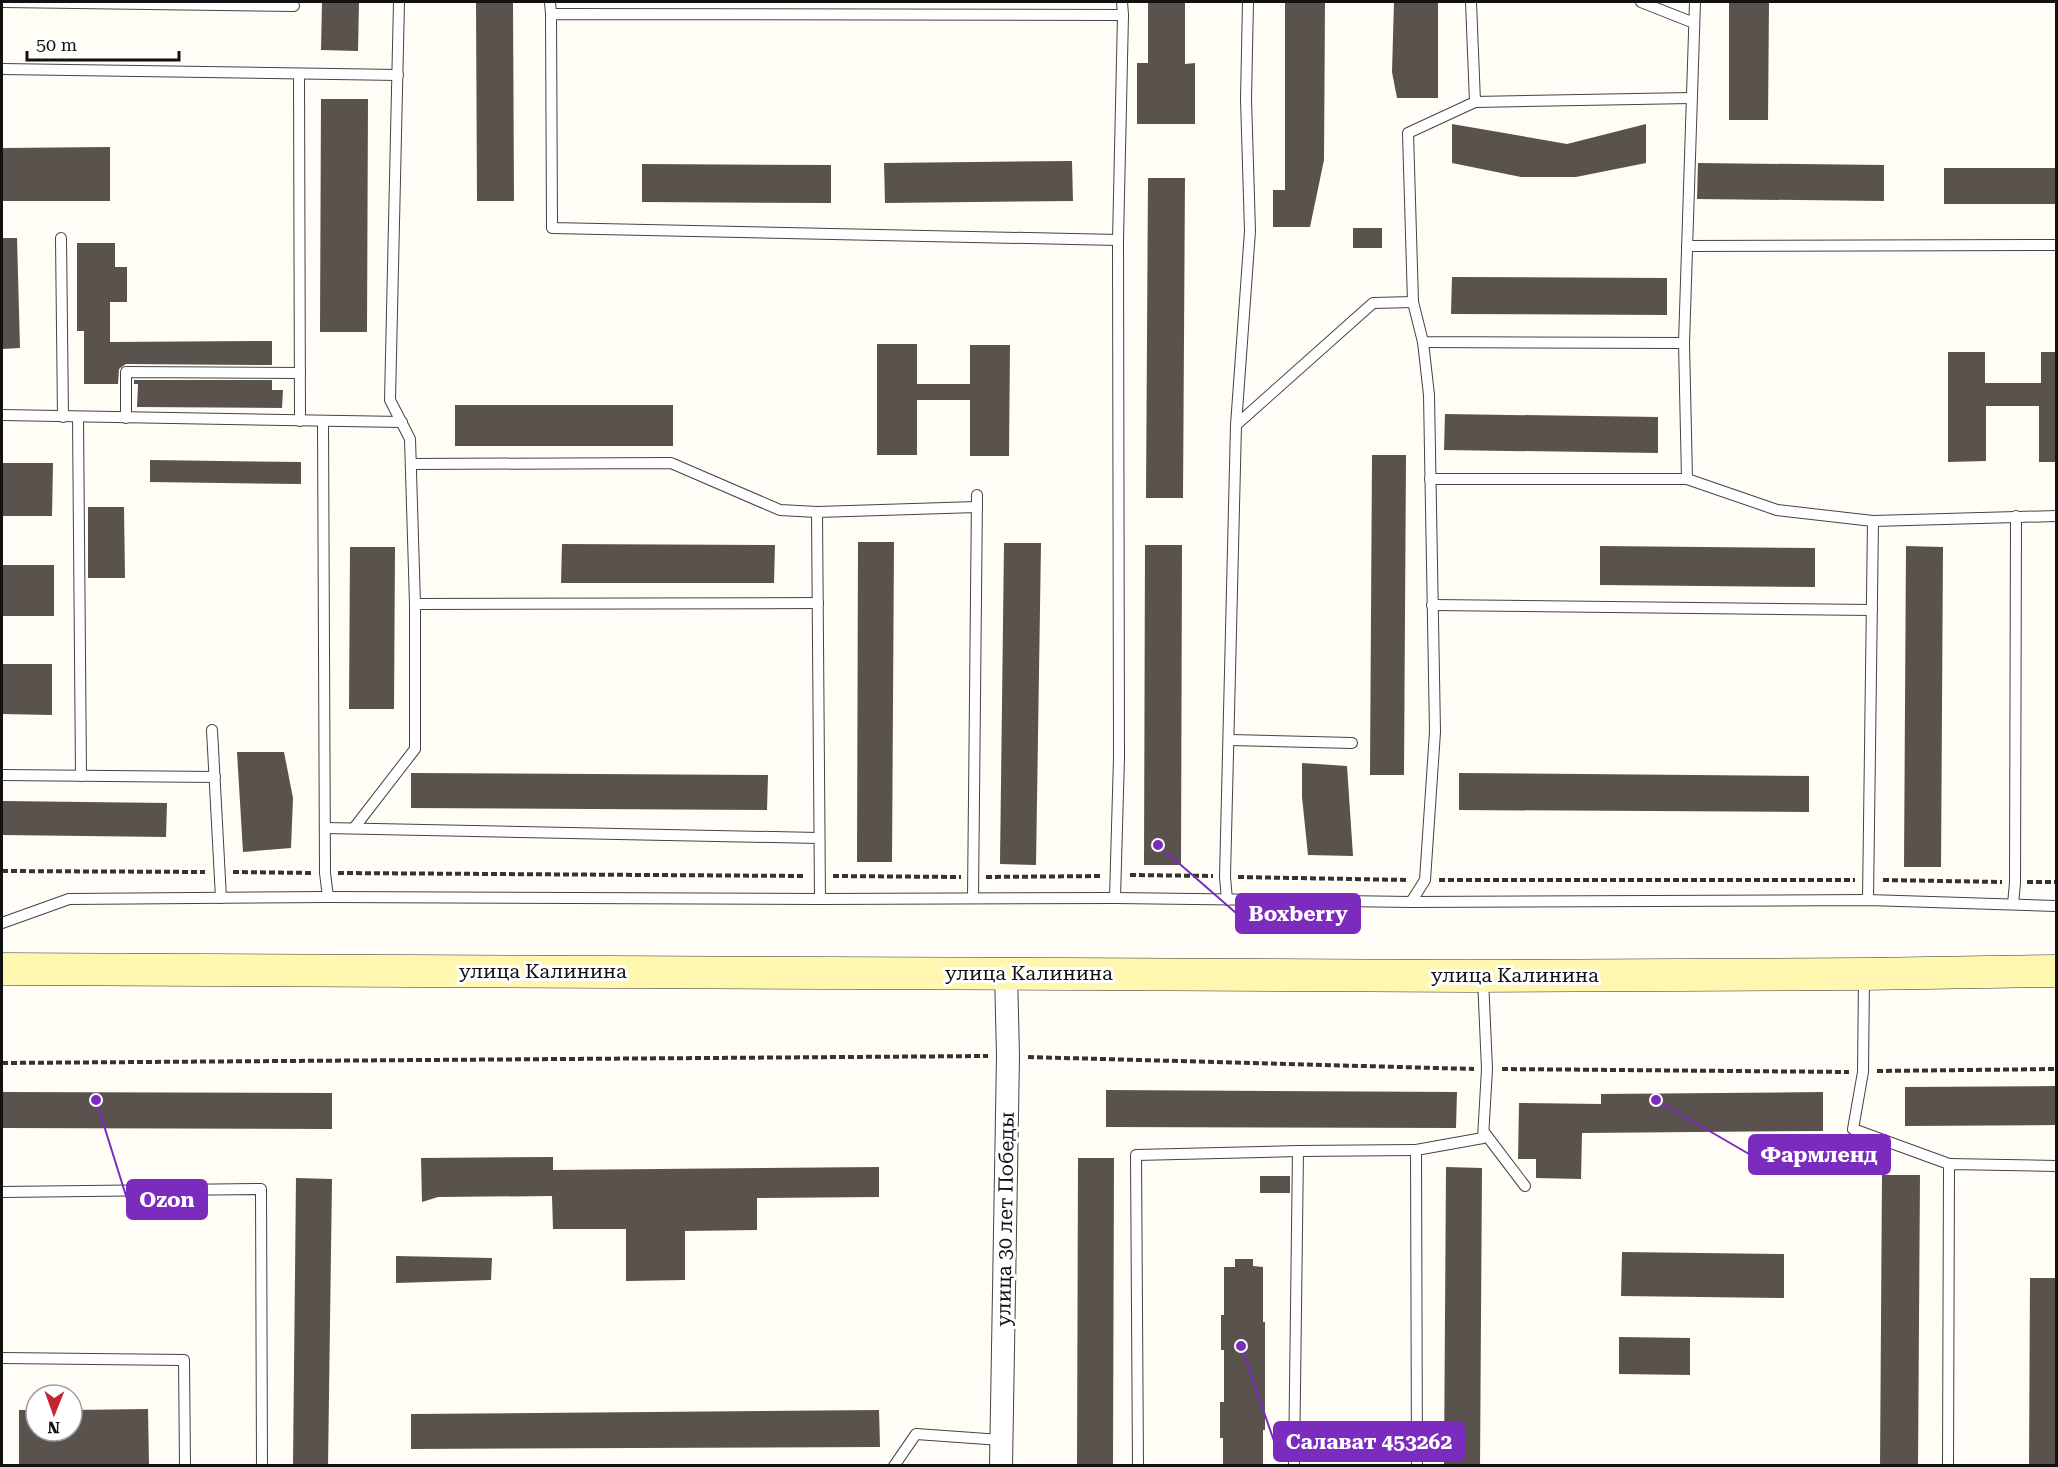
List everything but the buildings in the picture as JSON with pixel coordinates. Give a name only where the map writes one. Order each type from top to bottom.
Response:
[{"type":"street","name":"улица Калинина","points":[[2,969],[1483,976],[2056,971]]},
{"type":"street","name":"улица 30 лет Победы","points":[[1001,1466],[1008,1056],[1006,973]]},
{"type":"lane","points":[[4,2],[294,6]]},
{"type":"lane","points":[[354,828],[415,749],[415,604],[410,439],[390,400],[399,2]]},
{"type":"lane","points":[[550,2],[552,228],[1118,240]]},
{"type":"lane","points":[[1114,898],[1117,875],[1119,757],[1118,240],[1122,2]]},
{"type":"lane","points":[[1227,900],[1225,877],[1236,424],[1250,231],[1246,99],[1248,2]]},
{"type":"lane","points":[[1471,2],[1474,102]]},
{"type":"lane","points":[[1641,2],[1694,23]]},
{"type":"lane","points":[[1687,479],[1684,343],[1695,2]]},
{"type":"lane","points":[[550,14],[1123,15]]},
{"type":"lane","points":[[2,69],[398,75]]},
{"type":"lane","points":[[299,74],[300,421]]},
{"type":"lane","points":[[1411,902],[1425,880],[1435,732],[1429,395],[1423,342],[1413,302],[1408,133],[1474,102],[1691,98]]},
{"type":"lane","points":[[61,238],[63,417]]},
{"type":"lane","points":[[1688,246],[2056,245]]},
{"type":"lane","points":[[1236,424],[1373,303],[1413,302]]},
{"type":"lane","points":[[1423,342],[1684,343]]},
{"type":"lane","points":[[126,418],[126,372],[300,373]]},
{"type":"lane","points":[[2,416],[402,422]]},
{"type":"lane","points":[[78,417],[81,776]]},
{"type":"lane","points":[[323,422],[325,873],[328,897]]},
{"type":"lane","points":[[411,464],[671,464],[780,510],[817,512],[977,507]]},
{"type":"lane","points":[[1430,479],[1687,479],[1777,510],[1873,521],[2056,516]]},
{"type":"lane","points":[[973,898],[977,495]]},
{"type":"lane","points":[[817,512],[818,876],[820,899]]},
{"type":"lane","points":[[2013,904],[2016,516]]},
{"type":"lane","points":[[1868,900],[1873,521]]},
{"type":"lane","points":[[415,604],[818,603]]},
{"type":"lane","points":[[1432,606],[1872,610]]},
{"type":"lane","points":[[212,730],[221,898]]},
{"type":"lane","points":[[1230,740],[1352,743]]},
{"type":"lane","points":[[2,776],[214,777]]},
{"type":"lane","points":[[326,828],[818,838]]},
{"type":"lane","points":[[2,923],[69,899],[1114,898],[1411,902],[1868,900],[2056,906]]},
{"type":"lane","points":[[1864,974],[1863,1072],[1852,1129],[1948,1164],[2056,1166]]},
{"type":"lane","points":[[1138,1466],[1136,1155],[1298,1150],[1416,1150],[1483,1138],[1487,1069],[1483,976]]},
{"type":"lane","points":[[1484,1132],[1525,1186]]},
{"type":"lane","points":[[1294,1466],[1298,1150]]},
{"type":"lane","points":[[1416,1150],[1417,1466]]},
{"type":"lane","points":[[1948,1164],[1948,1466]]},
{"type":"lane","points":[[2,1192],[261,1189],[262,1466]]},
{"type":"lane","points":[[2,1359],[184,1360],[185,1466]]},
{"type":"lane","points":[[894,1466],[916,1434],[1001,1440]]},
{"type":"path","points":[[2,871],[973,877],[1117,875],[1425,880],[2056,882]]},
{"type":"place","name":"Boxberry","points":[[1158,845]]},
{"type":"place","name":"Ozon","points":[[96,1100]]},
{"type":"place","name":"Фармленд","points":[[1656,1100]]},
{"type":"place","name":"Салават 453262","points":[[1241,1346]]}]
